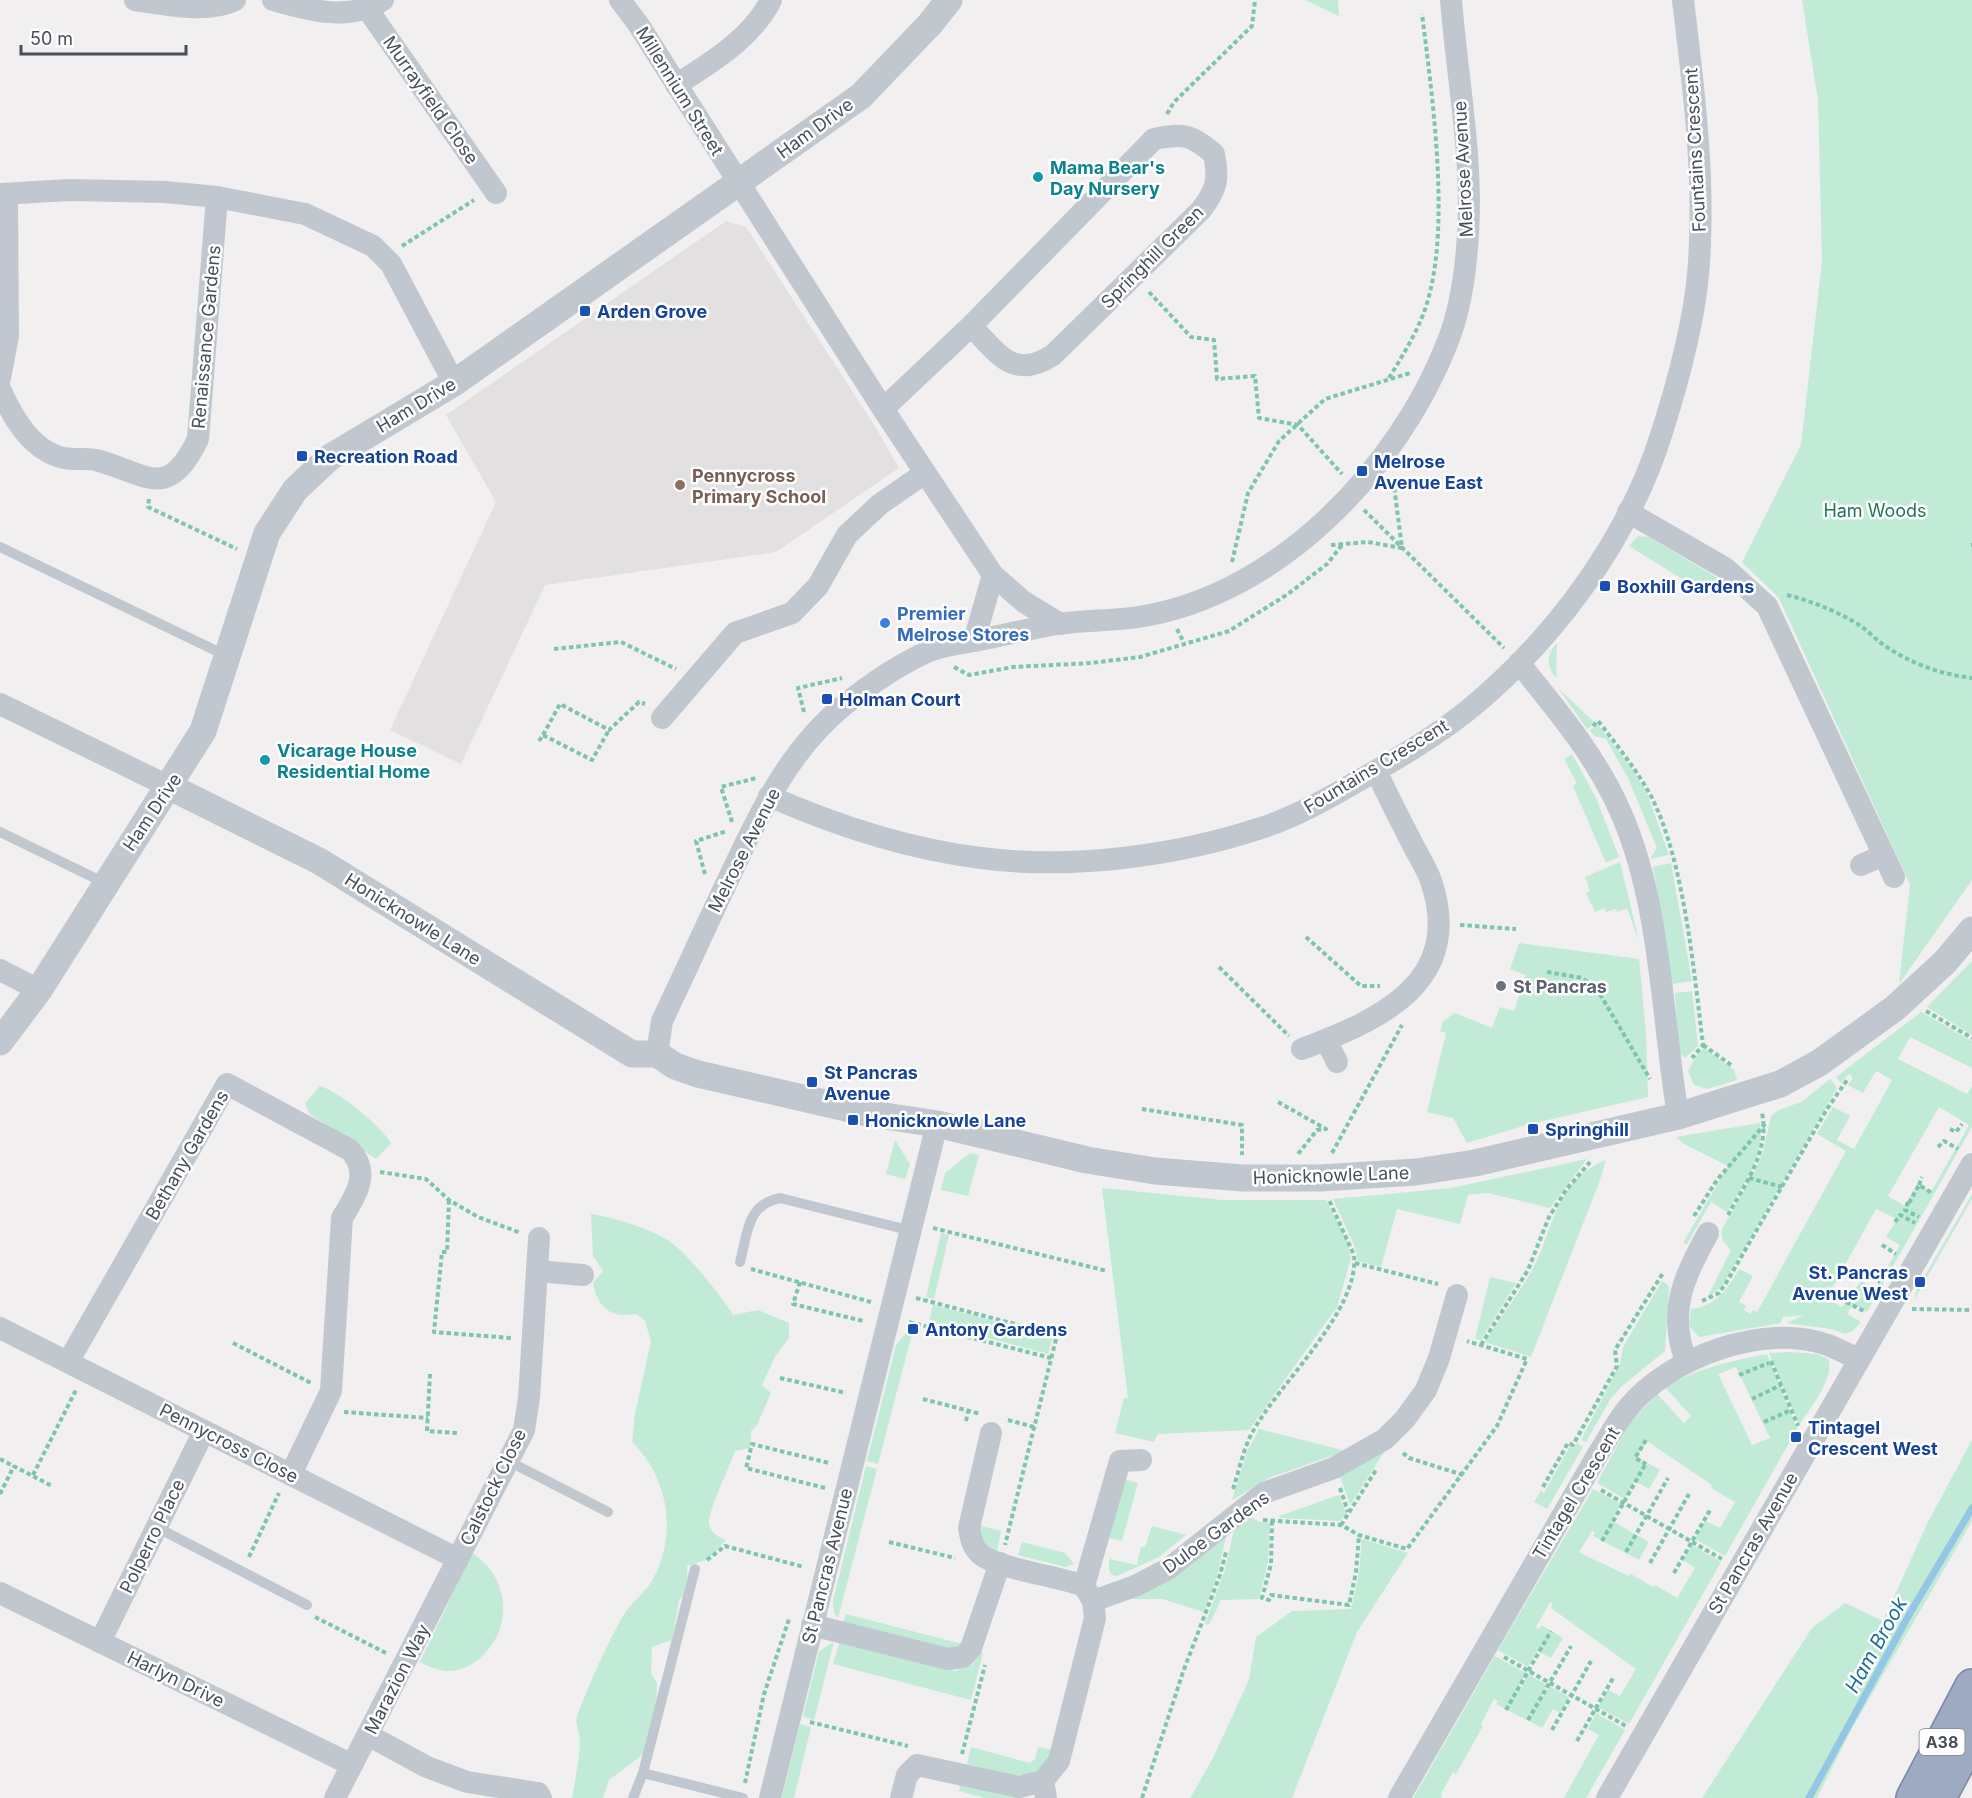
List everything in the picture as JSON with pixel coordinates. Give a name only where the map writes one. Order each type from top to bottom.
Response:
[{"type":"highway","name":"A38","points":[[1913,1798],[1972,1686]]},
{"type":"highway","name":"A38","points":[[1939,1798],[1972,1736]]},
{"type":"street","points":[[135,0],[186,6],[224,6],[235,0]]},
{"type":"street","points":[[273,0],[308,9],[342,14],[375,3]]},
{"type":"street","name":"Millennium Street","points":[[620,0],[638,24],[738,184]]},
{"type":"street","points":[[676,85],[723,54],[765,11],[771,0]]},
{"type":"street","name":"Ham Drive","points":[[0,1042],[39,990],[105,884],[170,788],[203,731],[267,533],[296,490],[329,458],[454,383],[861,96],[930,24],[949,0]]},
{"type":"street","name":"Melrose Avenue","points":[[657,1054],[662,1021],[769,796],[803,746],[840,708],[881,678],[932,650],[1060,624],[1141,617],[1190,603],[1236,585],[1295,545],[1353,492],[1389,451],[1435,369],[1448,340],[1462,290],[1469,231],[1466,158],[1451,0]]},
{"type":"street","name":"Fountains Crescent","points":[[769,796],[831,822],[913,846],[984,859],[1066,861],[1129,857],[1194,846],[1263,828],[1315,806],[1421,744],[1467,710],[1519,663],[1565,610],[1600,560],[1628,513],[1662,433],[1680,364],[1698,277],[1701,197],[1697,120],[1683,0]]},
{"type":"street","name":"Murrayfield Close","points":[[375,3],[494,190]]},
{"type":"street","name":"Springhill Green","points":[[970,326],[997,352],[1016,366],[1037,365],[1053,355],[1201,210],[1214,194],[1218,174],[1214,154],[1197,140],[1180,134],[1154,139]]},
{"type":"street","points":[[883,409],[970,326],[1154,139]]},
{"type":"street","points":[[738,184],[993,575],[1024,602],[1060,624]]},
{"type":"street","points":[[0,378],[8,336],[4,194],[81,190],[165,192],[217,197],[305,213],[353,235],[373,246],[396,272],[454,383]]},
{"type":"street","name":"Renaissance Gardens","points":[[152,480],[172,475],[188,459],[198,439],[217,197]]},
{"type":"street","points":[[0,389],[12,416],[34,442],[62,458],[94,460],[152,480]]},
{"type":"street","points":[[662,718],[735,633],[792,612],[818,586],[848,535],[880,504],[925,473]]},
{"type":"street","points":[[1628,513],[1725,568],[1767,606],[1894,877]]},
{"type":"street","points":[[974,641],[993,575]]},
{"type":"street","points":[[1519,663],[1580,739],[1621,813],[1643,877],[1678,1116]]},
{"type":"street","points":[[0,704],[170,788]]},
{"type":"street","points":[[1302,1049],[1326,1040],[1395,1006],[1416,987],[1436,954],[1438,924],[1431,881],[1376,771]]},
{"type":"street","name":"Honicknowle Lane","points":[[170,788],[319,861],[632,1054],[657,1054],[675,1066],[698,1074],[872,1114],[937,1124],[1087,1160],[1155,1171],[1243,1178],[1320,1178],[1416,1172],[1475,1163],[1678,1116],[1758,1091],[1789,1080],[1819,1064],[1907,998],[1945,962],[1972,930]]},
{"type":"street","points":[[1861,866],[1884,855]]},
{"type":"street","points":[[0,970],[39,990]]},
{"type":"street","points":[[1326,1040],[1337,1062]]},
{"type":"street","name":"Bethany Gardens","points":[[77,1366],[227,1084],[350,1150],[356,1156],[360,1173]]},
{"type":"street","name":"St Pancras Avenue","points":[[770,1798],[914,1227],[937,1124]]},
{"type":"street","name":"St Pancras Avenue","points":[[1607,1798],[1885,1315],[1967,1157]]},
{"type":"street","points":[[290,1473],[326,1402],[342,1218],[355,1198],[361,1179],[360,1173]]},
{"type":"street","points":[[1686,1361],[1677,1325],[1678,1306],[1681,1287],[1698,1229]]},
{"type":"street","name":"Calstock Close","points":[[458,1559],[524,1430],[529,1398],[539,1238]]},
{"type":"street","points":[[537,1271],[583,1275]]},
{"type":"street","name":"Duloe Gardens","points":[[1088,1593],[1135,1586],[1168,1569],[1264,1493],[1334,1468],[1389,1442],[1426,1390],[1439,1358],[1457,1295]]},
{"type":"street","name":"Pennycross Close","points":[[0,1328],[458,1559]]},
{"type":"street","name":"Tintagel Crescent","points":[[1399,1798],[1598,1454],[1628,1408],[1651,1384],[1686,1361],[1724,1347],[1764,1339],[1800,1340],[1827,1345],[1858,1359]]},
{"type":"street","name":"Polperro Place","points":[[100,1642],[204,1431]]},
{"type":"street","points":[[991,1433],[969,1528],[972,1544],[981,1555],[1088,1593]]},
{"type":"street","points":[[901,1798],[907,1775],[917,1766],[1019,1787],[1045,1789],[1059,1761],[1095,1618],[1088,1593],[1120,1461],[1141,1460]]},
{"type":"street","name":"Marazion Way","points":[[336,1798],[458,1559]]},
{"type":"street","points":[[812,1625],[938,1657],[963,1657],[971,1647],[1000,1563]]},
{"type":"street","name":"Harlyn Drive","points":[[0,1593],[352,1765]]},
{"type":"street","points":[[368,1735],[427,1767],[457,1778],[538,1793],[541,1798]]},
{"type":"lane","points":[[1,551],[228,657]]},
{"type":"lane","points":[[0,832],[105,884]]},
{"type":"lane","points":[[740,1262],[753,1213],[764,1201],[780,1198],[914,1227]]},
{"type":"lane","points":[[508,1461],[608,1512]]},
{"type":"lane","points":[[156,1527],[308,1605]]},
{"type":"lane","points":[[633,1798],[643,1773],[695,1569]]},
{"type":"lane","points":[[643,1773],[742,1798]]},
{"type":"path","points":[[1154,139],[1174,102],[1252,26],[1255,0]]},
{"type":"path","points":[[1389,378],[1422,318],[1431,291],[1436,253],[1437,195],[1433,116],[1422,14]]},
{"type":"path","points":[[385,258],[494,190]]},
{"type":"path","points":[[1134,276],[1191,337],[1214,340],[1217,379],[1255,376],[1259,418],[1298,425],[1402,548],[1519,663]]},
{"type":"path","points":[[1236,585],[1231,558],[1248,493],[1279,441],[1325,399],[1389,378],[1435,369]]},
{"type":"path","points":[[1389,451],[1402,548]]},
{"type":"path","points":[[152,480],[148,507],[258,558]]},
{"type":"path","points":[[1295,545],[1336,546],[1368,542],[1402,548]]},
{"type":"path","points":[[1778,592],[1811,602],[1858,624],[1882,644],[1934,671],[1972,678]]},
{"type":"path","points":[[554,649],[621,642],[695,679]]},
{"type":"path","points":[[543,735],[592,760],[609,730],[639,702],[662,718]]},
{"type":"path","points":[[539,741],[560,704],[609,730]]},
{"type":"path","points":[[715,907],[696,841],[734,829]]},
{"type":"path","points":[[1438,924],[1516,929]]},
{"type":"path","points":[[1306,937],[1361,986],[1416,987]]},
{"type":"path","points":[[1219,967],[1302,1049]]},
{"type":"path","points":[[1547,972],[1582,978],[1597,989],[1650,1079]]},
{"type":"path","points":[[1907,998],[1972,1038]]},
{"type":"path","points":[[1142,1798],[1183,1672],[1220,1575],[1231,1530],[1228,1499],[1252,1432],[1341,1308],[1355,1263],[1350,1243],[1320,1178],[1405,1020]]},
{"type":"path","points":[[1703,1045],[1731,1065]]},
{"type":"path","points":[[1678,1306],[1696,1304],[1719,1293],[1827,1109],[1847,1080]]},
{"type":"path","points":[[1728,1215],[1749,1178],[1761,1147],[1765,1124],[1758,1091]]},
{"type":"path","points":[[1278,1102],[1326,1129],[1317,1130],[1279,1178]]},
{"type":"path","points":[[1142,1109],[1242,1125],[1243,1178]]},
{"type":"path","points":[[1698,1229],[1717,1180],[1765,1124]]},
{"type":"path","points":[[1938,1147],[1944,1141],[1949,1129],[1956,1132],[1962,1124]]},
{"type":"path","points":[[1284,1521],[1341,1525],[1359,1535],[1407,1549],[1497,1426],[1527,1359],[1480,1345],[1528,1270],[1549,1216],[1566,1190],[1592,1160],[1605,1134]]},
{"type":"path","points":[[1944,1141],[1967,1157]]},
{"type":"path","points":[[360,1173],[389,1172],[426,1179],[449,1200],[478,1217],[539,1238]]},
{"type":"path","points":[[1922,1177],[1905,1210],[1922,1219]]},
{"type":"path","points":[[1749,1178],[1782,1187]]},
{"type":"path","points":[[1917,1186],[1936,1195]]},
{"type":"path","points":[[449,1200],[447,1252],[442,1252],[434,1332],[493,1338]]},
{"type":"path","points":[[1895,1222],[1900,1215],[1910,1220]]},
{"type":"path","points":[[914,1227],[1107,1271]]},
{"type":"path","points":[[1882,1245],[1892,1251]]},
{"type":"path","points":[[740,1262],[743,1267],[893,1306],[1051,1358]]},
{"type":"path","points":[[1355,1263],[1444,1286],[1457,1295]]},
{"type":"path","points":[[1543,1487],[1568,1443],[1573,1445],[1617,1366],[1616,1350],[1666,1269]]},
{"type":"path","points":[[1865,1274],[1876,1280]]},
{"type":"path","points":[[800,1282],[793,1304],[863,1322]]},
{"type":"path","points":[[1846,1302],[1859,1308]]},
{"type":"path","points":[[893,1306],[1057,1335],[1000,1563]]},
{"type":"path","points":[[1885,1315],[1910,1309],[1972,1310]]},
{"type":"path","points":[[1764,1339],[1771,1362],[1797,1423]]},
{"type":"path","points":[[233,1343],[326,1402],[428,1418]]},
{"type":"path","points":[[1739,1375],[1771,1362]]},
{"type":"path","points":[[33,1475],[77,1366]]},
{"type":"path","points":[[430,1374],[427,1431],[458,1433]]},
{"type":"path","points":[[780,1378],[846,1393]]},
{"type":"path","points":[[1752,1399],[1781,1385]]},
{"type":"path","points":[[1764,1422],[1791,1410]]},
{"type":"path","points":[[966,1421],[968,1411]]},
{"type":"path","points":[[1602,1541],[1646,1463],[1635,1458],[1646,1440]]},
{"type":"path","points":[[1341,1525],[1389,1442],[1409,1458],[1463,1474]]},
{"type":"path","points":[[822,1488],[746,1468],[752,1444],[829,1463]]},
{"type":"path","points":[[0,1459],[52,1486]]},
{"type":"path","points":[[0,1494],[14,1466]]},
{"type":"path","points":[[242,1571],[290,1473]]},
{"type":"path","points":[[1626,1552],[1668,1478]]},
{"type":"path","points":[[1650,1563],[1689,1494]]},
{"type":"path","points":[[1612,1496],[1709,1552]]},
{"type":"path","points":[[1674,1573],[1710,1509]]},
{"type":"path","points":[[1272,1521],[1271,1564],[1262,1598],[1269,1600],[1272,1594],[1349,1605],[1356,1572],[1359,1535]]},
{"type":"path","points":[[889,1542],[959,1559],[972,1544]]},
{"type":"path","points":[[695,1569],[726,1546],[804,1567],[801,1578]]},
{"type":"path","points":[[308,1605],[314,1608],[311,1615],[406,1661]]},
{"type":"path","points":[[742,1798],[764,1694],[792,1611]]},
{"type":"path","points":[[1506,1710],[1551,1631]]},
{"type":"path","points":[[1528,1720],[1571,1646]]},
{"type":"path","points":[[1552,1730],[1592,1661]]},
{"type":"path","points":[[1516,1664],[1606,1716]]},
{"type":"path","points":[[1577,1741],[1613,1678]]},
{"type":"path","points":[[964,1775],[961,1760],[979,1692]]},
{"type":"path","points":[[791,1717],[846,1731]]},
{"type":"shaded area","name":"Pennycross Primary School","points":[[726,221],[746,227],[876,428],[899,468],[776,552],[545,585],[461,764],[390,730],[496,502],[446,415]]},
{"type":"green space","points":[[1305,0],[1338,0],[1339,16]]},
{"type":"green space","name":"Ham Woods","points":[[1802,0],[1972,0],[1972,880],[1899,984],[1910,885],[1779,598],[1742,562],[1801,445],[1822,261],[1818,100]]},
{"type":"green space","points":[[1638,536],[1649,537],[1718,578],[1708,595],[1629,546]]},
{"type":"green space","points":[[1557,643],[1556,678],[1550,669],[1549,656]]},
{"type":"green space","points":[[1559,689],[1595,723],[1587,729]]},
{"type":"green space","points":[[1598,725],[1628,763],[1647,793],[1669,855],[1650,859],[1657,848],[1628,778],[1606,739],[1594,736],[1590,730]]},
{"type":"green space","points":[[1572,754],[1596,798],[1619,857],[1606,863],[1573,786],[1577,783],[1564,759]]},
{"type":"green space","points":[[1620,862],[1639,941],[1627,908],[1617,912],[1616,909],[1606,912],[1604,908],[1595,912],[1586,893],[1590,891],[1585,877]]},
{"type":"green space","points":[[1671,863],[1692,981],[1672,984],[1653,867]]},
{"type":"green space","points":[[1519,943],[1639,959],[1646,1032],[1648,1097],[1526,1125],[1467,1143],[1453,1118],[1427,1112],[1446,1033],[1440,1031],[1443,1021],[1455,1013],[1492,1028],[1500,1007],[1514,1011],[1526,975],[1510,969]]},
{"type":"green space","points":[[1972,961],[1972,1035],[1927,1007]]},
{"type":"green space","points":[[1692,991],[1698,1046],[1685,1058],[1679,1052],[1675,993]]},
{"type":"green space","points":[[1921,1012],[1972,1041],[1972,1068],[1910,1037],[1898,1059],[1967,1094],[1972,1086],[1972,1127],[1867,1312],[1853,1304],[1847,1314],[1861,1322],[1853,1331],[1845,1334],[1831,1329],[1786,1323],[1804,1315],[1783,1317],[1781,1323],[1699,1337],[1689,1326],[1691,1309],[1707,1305],[1720,1296],[1739,1269],[1753,1276],[1739,1302],[1746,1306],[1744,1310],[1750,1314],[1753,1310],[1757,1312],[1846,1151],[1817,1134],[1833,1107],[1850,1116],[1837,1140],[1854,1149],[1892,1080],[1876,1071],[1863,1093],[1848,1085],[1853,1078],[1849,1074],[1841,1083],[1836,1077]],"holes":[[[1939,1107],[1969,1125],[1931,1192],[1917,1184],[1905,1206],[1888,1196]],[[1876,1209],[1897,1219],[1886,1237],[1900,1245],[1875,1289],[1861,1281],[1842,1307],[1827,1298]]]},
{"type":"green space","points":[[1704,1048],[1734,1070],[1737,1080],[1707,1089],[1694,1085],[1688,1071],[1696,1056]]},
{"type":"green space","points":[[1830,1079],[1837,1088],[1721,1288],[1708,1296],[1731,1250],[1723,1241],[1721,1231],[1754,1173],[1763,1152],[1771,1116],[1777,1111],[1803,1101]]},
{"type":"green space","points":[[320,1086],[348,1102],[386,1136],[391,1143],[376,1159],[310,1114],[305,1103]]},
{"type":"green space","points":[[1760,1123],[1761,1135],[1756,1158],[1746,1181],[1727,1212],[1711,1202],[1687,1244],[1683,1243],[1728,1166],[1684,1144],[1676,1137]]},
{"type":"green space","points":[[895,1140],[910,1164],[905,1179],[886,1174]]},
{"type":"green space","points":[[970,1153],[979,1155],[968,1196],[941,1190],[945,1173]]},
{"type":"green space","points":[[1587,1159],[1550,1208],[1488,1193],[1468,1195],[1460,1224],[1397,1209],[1381,1267],[1358,1261],[1355,1247],[1333,1199],[1451,1188]]},
{"type":"green space","points":[[1606,1160],[1531,1357],[1485,1342],[1531,1272],[1565,1194],[1589,1169]]},
{"type":"green space","points":[[1102,1188],[1222,1200],[1326,1200],[1347,1240],[1351,1258],[1337,1307],[1249,1430],[1158,1434],[1154,1442],[1115,1433],[1124,1398],[1128,1398]]},
{"type":"green space","points":[[1972,1194],[1972,1199],[1914,1300],[1916,1291]]},
{"type":"green space","points":[[591,1214],[634,1225],[666,1239],[696,1267],[733,1315],[758,1310],[789,1323],[789,1338],[775,1357],[762,1385],[771,1393],[757,1425],[751,1431],[750,1448],[735,1451],[709,1518],[711,1530],[726,1540],[708,1559],[687,1566],[688,1591],[679,1600],[672,1640],[652,1647],[651,1673],[657,1683],[656,1709],[646,1752],[609,1780],[603,1798],[572,1798],[580,1746],[577,1716],[598,1665],[623,1616],[652,1581],[665,1545],[667,1526],[666,1508],[654,1472],[645,1456],[632,1442],[635,1414],[651,1341],[645,1321],[636,1314],[613,1313],[607,1310],[598,1299],[593,1283],[603,1271],[593,1256]]},
{"type":"green space","points":[[941,1233],[949,1235],[934,1299],[926,1297]]},
{"type":"green space","points":[[1490,1277],[1516,1283],[1481,1340],[1475,1339]]},
{"type":"green space","points":[[1662,1281],[1669,1286],[1665,1351],[1622,1386],[1611,1398],[1586,1442],[1581,1440],[1620,1364],[1623,1347]]},
{"type":"green space","points":[[933,1305],[1053,1336],[1048,1354],[929,1322]]},
{"type":"green space","points":[[914,1326],[878,1464],[867,1461],[896,1345]]},
{"type":"green space","points":[[1769,1353],[1817,1354],[1828,1359],[1829,1366],[1820,1393],[1799,1425]]},
{"type":"green space","points":[[1767,1354],[1797,1429],[1725,1556],[1695,1539],[1705,1521],[1720,1528],[1735,1502],[1711,1488],[1712,1485],[1647,1441],[1637,1457],[1660,1470],[1649,1489],[1635,1481],[1625,1499],[1597,1483],[1630,1422],[1657,1394],[1684,1423],[1691,1416],[1665,1387],[1702,1370]],"holes":[[[1736,1367],[1770,1438],[1752,1445],[1718,1374]]]},
{"type":"green space","points":[[1259,1429],[1346,1451],[1271,1477],[1232,1500],[1247,1452]]},
{"type":"green space","points":[[1972,1440],[1972,1521],[1850,1732],[1817,1798],[1702,1798],[1812,1628],[1845,1603],[1883,1621],[1928,1522]]},
{"type":"green space","points":[[1577,1443],[1583,1447],[1547,1509],[1534,1502],[1541,1491],[1544,1493],[1570,1446],[1574,1448]]},
{"type":"green space","points":[[1388,1446],[1350,1505],[1340,1476]]},
{"type":"green space","points":[[866,1466],[877,1469],[838,1618],[834,1613],[833,1601]]},
{"type":"green space","points":[[1123,1479],[1138,1483],[1122,1541],[1108,1538]]},
{"type":"green space","points":[[1593,1489],[1621,1504],[1612,1521],[1649,1542],[1639,1560],[1593,1536],[1595,1532],[1592,1531],[1579,1552],[1582,1554],[1629,1576],[1631,1574],[1653,1587],[1655,1585],[1677,1598],[1695,1568],[1683,1560],[1692,1545],[1721,1562],[1629,1724],[1598,1707],[1608,1690],[1620,1696],[1636,1669],[1551,1608],[1553,1604],[1550,1602],[1536,1627],[1539,1629],[1541,1625],[1563,1638],[1551,1658],[1537,1651],[1528,1667],[1498,1650]]},
{"type":"green space","points":[[1339,1495],[1346,1513],[1340,1521],[1281,1518],[1279,1516]]},
{"type":"green space","points":[[1251,1517],[1259,1522],[1270,1523],[1268,1562],[1259,1599],[1221,1600],[1209,1625],[1205,1624],[1224,1573],[1234,1530]]},
{"type":"green space","points":[[978,1525],[1001,1531],[997,1551],[983,1545]]},
{"type":"green space","points":[[1152,1526],[1186,1535],[1159,1557],[1117,1576],[1112,1575],[1109,1570],[1109,1559],[1137,1565],[1141,1547],[1145,1547]]},
{"type":"green space","points":[[1227,1532],[1218,1573],[1204,1612],[1162,1599],[1130,1599]]},
{"type":"green space","points":[[1362,1539],[1408,1553],[1357,1632],[1292,1798],[1190,1798],[1213,1758],[1249,1680],[1256,1637],[1292,1611],[1351,1609],[1359,1572]]},
{"type":"green space","points":[[1022,1542],[1065,1553],[1074,1564],[1065,1567],[1018,1555]]},
{"type":"green space","points":[[472,1553],[485,1563],[500,1589],[503,1604],[498,1633],[491,1646],[473,1664],[455,1671],[436,1669],[420,1662]]},
{"type":"green space","points":[[846,1614],[962,1644],[946,1649],[843,1623]]},
{"type":"green space","points":[[840,1641],[955,1671],[972,1665],[980,1652],[983,1653],[971,1700],[833,1664]]},
{"type":"green space","points":[[834,1642],[814,1720],[803,1716],[819,1651]]},
{"type":"green space","points":[[1495,1656],[1526,1673],[1517,1689],[1520,1690],[1528,1674],[1547,1685],[1540,1702],[1549,1686],[1569,1697],[1560,1713],[1553,1709],[1542,1728],[1496,1704],[1498,1701],[1494,1699],[1481,1724],[1483,1726],[1456,1774],[1453,1772],[1441,1794],[1442,1798],[1413,1798]]},
{"type":"green space","points":[[1596,1713],[1625,1730],[1586,1798],[1564,1798],[1599,1735],[1588,1729]]},
{"type":"green space","points":[[800,1724],[811,1727],[794,1798],[782,1798]]},
{"type":"green space","points":[[971,1747],[1030,1763],[1035,1759],[1038,1747],[1053,1750],[1047,1762],[1038,1770],[1016,1775],[967,1764]]},
{"type":"green space","points":[[961,1781],[1020,1798],[985,1798],[959,1791]]},
{"type":"waterway","name":"Ham Brook","points":[[1809,1798],[1910,1613],[1972,1508]]},
{"type":"place","name":"Mama Bear's Day Nursery","points":[[1038,177]]},
{"type":"place","name":"Arden Grove","points":[[585,311]]},
{"type":"place","name":"Recreation Road","points":[[302,456]]},
{"type":"place","name":"Melrose Avenue East","points":[[1362,471]]},
{"type":"place","name":"Pennycross Primary School","points":[[680,485]]},
{"type":"place","name":"Boxhill Gardens","points":[[1605,586]]},
{"type":"place","name":"Premier Melrose Stores","points":[[885,623]]},
{"type":"place","name":"Holman Court","points":[[827,699]]},
{"type":"place","name":"Vicarage House Residential Home","points":[[265,760]]},
{"type":"place","name":"St Pancras","points":[[1501,986]]},
{"type":"place","name":"St Pancras Avenue","points":[[812,1082]]},
{"type":"place","name":"Honicknowle Lane","points":[[853,1120]]},
{"type":"place","name":"Springhill","points":[[1533,1129]]},
{"type":"place","name":"St. Pancras Avenue West","points":[[1920,1282]]},
{"type":"place","name":"Antony Gardens","points":[[913,1329]]},
{"type":"place","name":"Tintagel Crescent West","points":[[1796,1437]]}]
